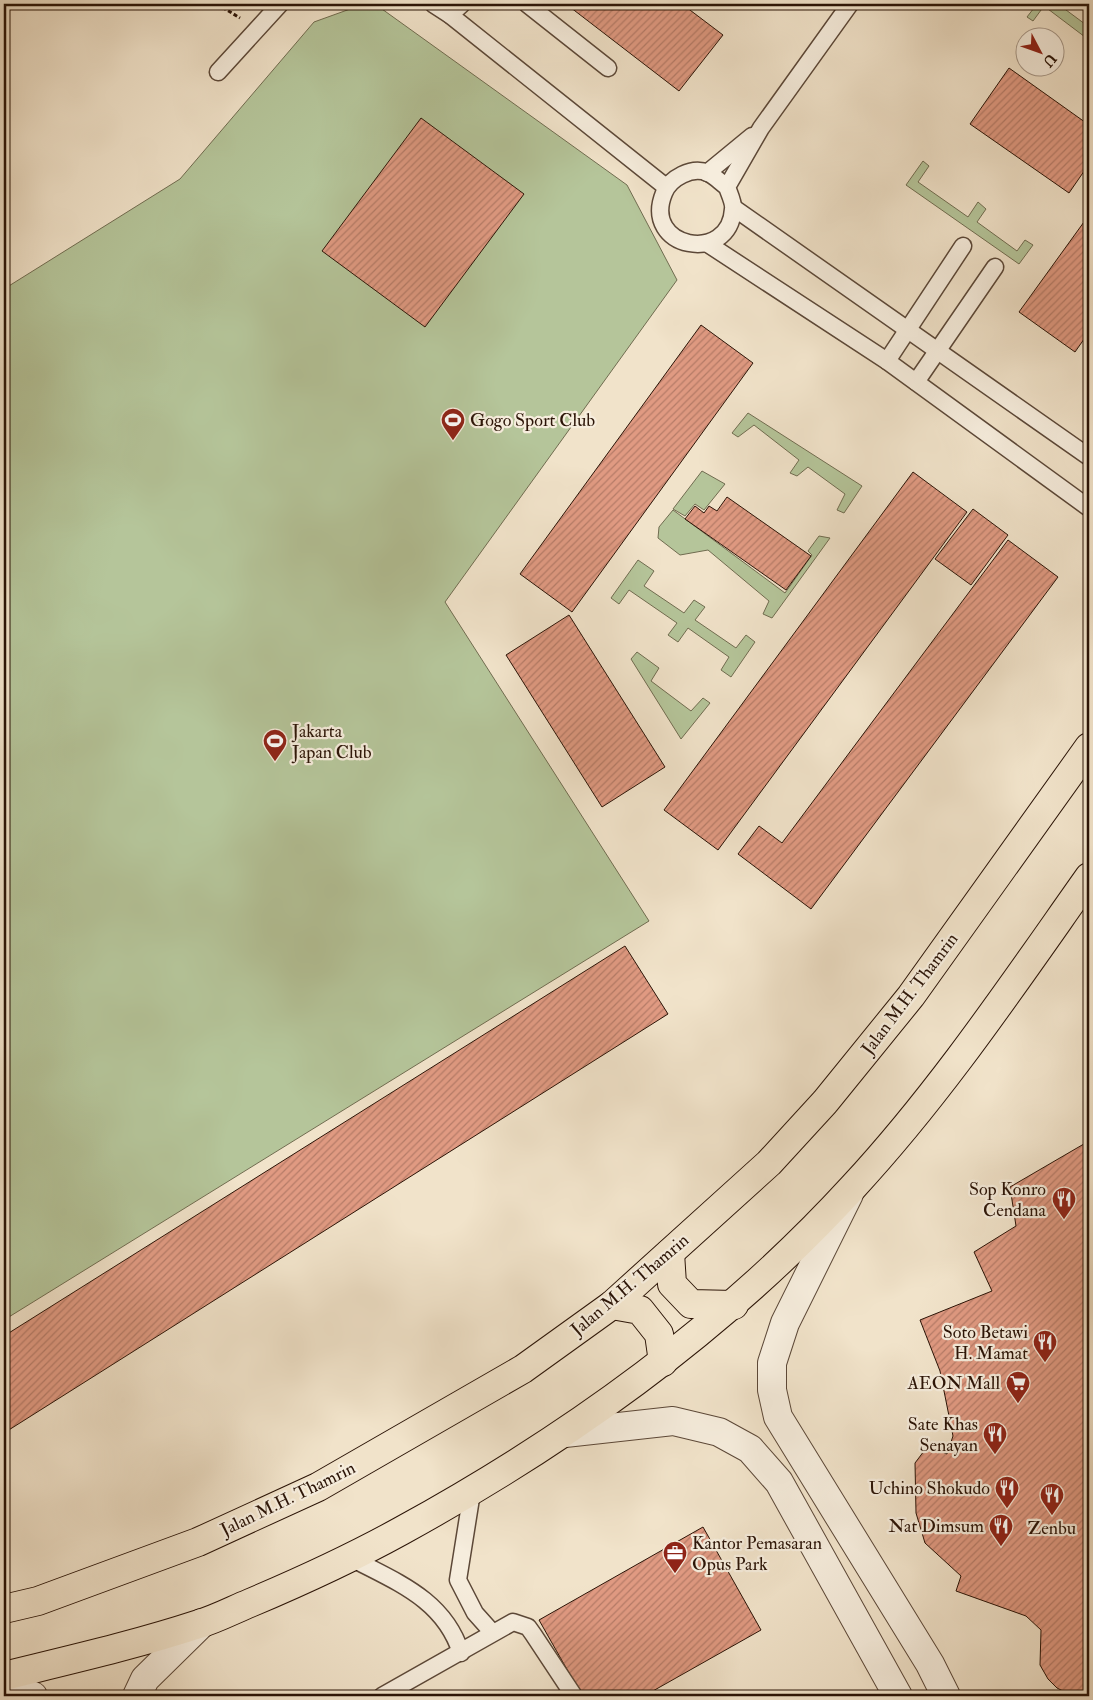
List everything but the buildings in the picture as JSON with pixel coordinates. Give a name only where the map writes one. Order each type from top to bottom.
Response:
[{"type":"main road","name":"Jalan M.H. Thamrin","points":[[4,1609],[38,1601],[198,1542],[318,1487],[523,1369],[612,1305],[769,1164],[825,1102],[912,996],[1089,747]]},
{"type":"main road","points":[[4,1676],[117,1649],[202,1624],[351,1558],[472,1492],[565,1433],[663,1362],[734,1305],[852,1188],[898,1135],[965,1049],[1089,878]]},
{"type":"main road","points":[[670,1254],[672,1284],[690,1304],[734,1305]]},
{"type":"main road","points":[[612,1305],[640,1310],[659,1334],[663,1362]]},
{"type":"street","points":[[852,1188],[785,1323],[772,1363],[772,1390],[778,1417],[930,1664],[946,1696]]},
{"type":"street","points":[[565,1433],[673,1421],[719,1432],[750,1449],[779,1482],[898,1696]]},
{"type":"street","points":[[137,1696],[145,1679],[202,1624]]},
{"type":"street","points":[[4,1684],[34,1696]]},
{"type":"lane","points":[[218,72],[280,4]]},
{"type":"lane","points":[[432,4],[450,15],[666,187]]},
{"type":"lane","points":[[450,15],[462,4]]},
{"type":"lane","points":[[526,4],[608,68]]},
{"type":"lane","points":[[727,187],[761,128],[850,4]]},
{"type":"lane","points":[[708,173],[761,128]]},
{"type":"lane","points":[[734,208],[726,230],[708,244],[692,246],[678,241],[667,230],[660,217],[660,201],[666,187],[677,177],[692,172],[708,173],[727,187],[734,208],[1089,457]]},
{"type":"lane","points":[[708,244],[888,361],[1089,508]]},
{"type":"lane","points":[[888,361],[963,246]]},
{"type":"lane","points":[[916,382],[995,267]]},
{"type":"lane","points":[[472,1492],[458,1580],[475,1613],[492,1632]]},
{"type":"lane","points":[[351,1558],[428,1602],[451,1630],[461,1653]]},
{"type":"lane","points":[[382,1696],[461,1653],[492,1632],[513,1622],[528,1627],[574,1696]]},
{"type":"green space","name":"Jakarta Japan Club","points":[[364,4],[375,4],[627,185],[677,280],[445,602],[649,921],[4,1320],[4,289],[180,179],[314,22]]},
{"type":"green space","points":[[1037,4],[1058,4],[1089,27],[1089,40],[1044,6],[1033,21],[1027,17]]},
{"type":"green space","points":[[923,161],[929,166],[918,182],[968,217],[978,202],[986,209],[977,222],[1017,251],[1025,240],[1033,245],[1019,264],[906,185]]},
{"type":"green space","points":[[748,413],[862,486],[844,513],[837,510],[845,494],[808,467],[797,476],[790,473],[799,460],[754,425],[738,437],[732,433]]},
{"type":"green space","points":[[702,471],[725,484],[704,510],[695,504],[685,516],[673,509]]},
{"type":"green space","points":[[673,510],[785,593],[812,555],[808,551],[819,536],[830,538],[772,618],[763,614],[769,601],[708,550],[680,555],[658,538],[659,527]]},
{"type":"green space","points":[[638,560],[654,571],[644,586],[684,613],[694,600],[705,607],[695,620],[736,648],[746,635],[755,642],[731,677],[721,670],[729,657],[688,628],[678,642],[668,635],[677,623],[629,590],[619,604],[611,598]]},
{"type":"green space","points":[[637,652],[659,668],[651,681],[691,711],[703,698],[710,703],[681,739],[631,659]]},
{"type":"place","name":"Gogo Sport Club","points":[[453,441]]},
{"type":"place","name":"Jakarta Japan Club","points":[[275,762]]},
{"type":"place","name":"Sop Konro Cendana","points":[[1064,1220]]},
{"type":"place","name":"Soto Betawi H. Mamat","points":[[1045,1363]]},
{"type":"place","name":"AEON Mall","points":[[1018,1404]]},
{"type":"place","name":"Sate Khas Senayan","points":[[995,1455]]},
{"type":"place","name":"Uchino Shokudo","points":[[1007,1509]]},
{"type":"place","name":"Zenbu","points":[[1052,1516]]},
{"type":"place","name":"Nat Dimsum","points":[[1001,1547]]},
{"type":"place","name":"Kantor Pemasaran Opus Park","points":[[675,1574]]}]
